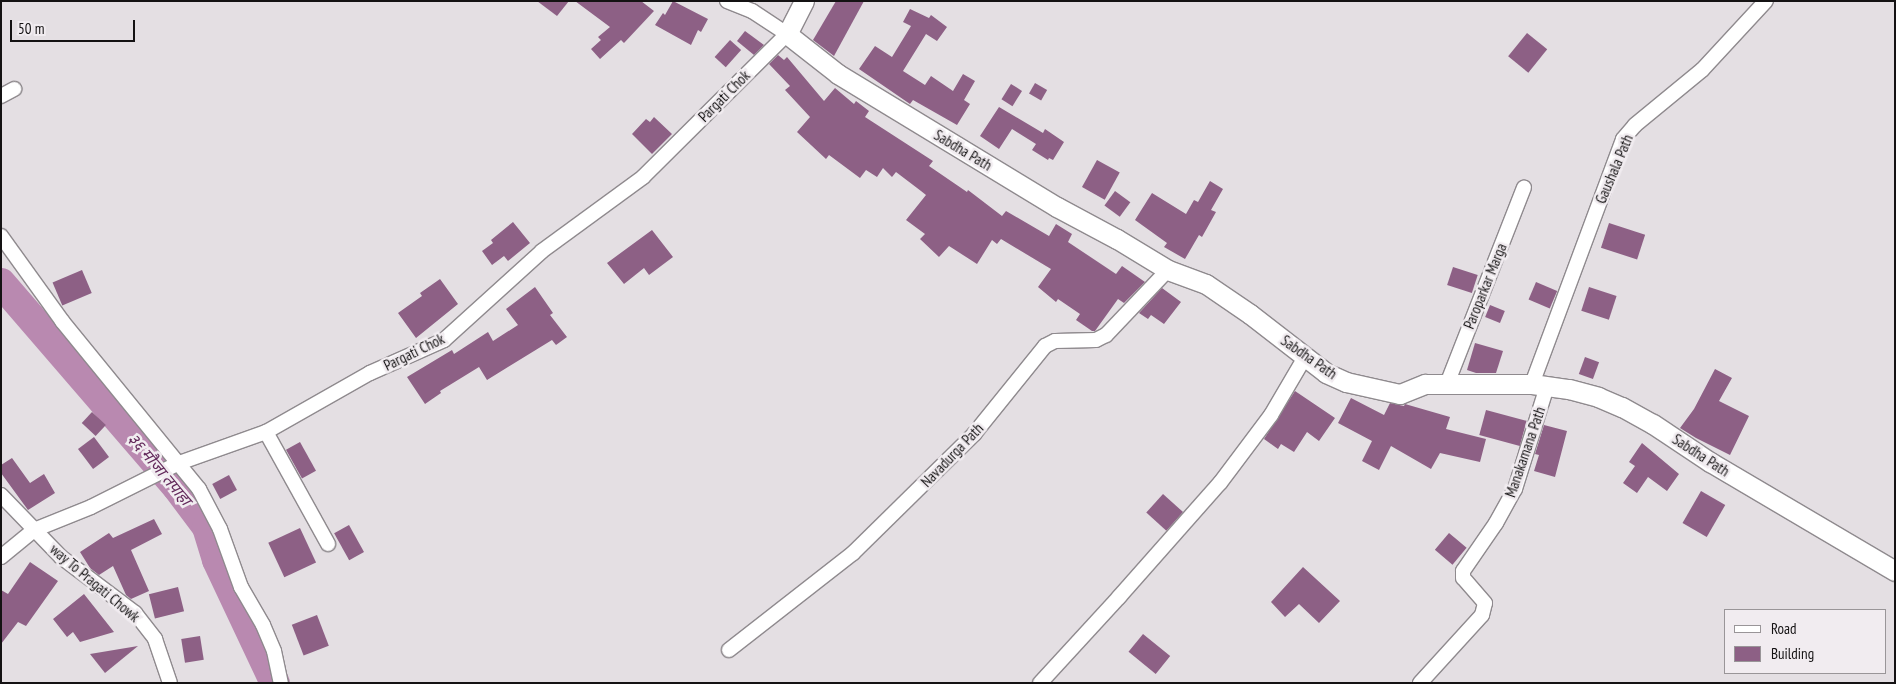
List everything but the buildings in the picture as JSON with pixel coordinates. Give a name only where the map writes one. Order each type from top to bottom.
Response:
[{"type":"street","points":[[727,1],[752,11],[787,34],[804,1]]},
{"type":"street","name":"Gaushala Path","points":[[1540,385],[1623,139],[1635,124],[1702,70],[1766,1]]},
{"type":"street","name":"Sabdha Path","points":[[787,34],[838,74],[1057,208],[1118,239],[1168,270],[1206,284],[1250,314],[1326,373],[1346,382],[1400,394],[1425,384],[1540,385],[1598,397],[1622,407],[1687,445],[1710,462],[1895,571]]},
{"type":"street","name":"Pargati Chok","points":[[1,557],[34,530],[91,507],[176,464],[266,432],[370,373],[444,340],[542,251],[643,177],[787,34]]},
{"type":"street","name":"Paroparkar Marga","points":[[1446,384],[1524,188]]},
{"type":"street","points":[[1,236],[62,320],[211,508],[241,587],[263,625],[274,650],[281,683]]},
{"type":"street","name":"Navadurga Path","points":[[729,650],[852,553],[974,434],[1045,346],[1055,341],[1096,340],[1106,335],[1168,270]]},
{"type":"street","points":[[1040,683],[1220,483],[1271,416],[1305,357]]},
{"type":"street","name":"Manakamana Path","points":[[1420,683],[1482,615],[1485,603],[1463,578],[1463,571],[1496,523],[1515,489],[1540,385]]},
{"type":"street","points":[[266,432],[328,544]]},
{"type":"street","name":"way To Pragati Chowk","points":[[1,495],[61,557],[135,613],[155,639],[170,683]]},
{"type":"waterway","name":"३६ मौजा तपाहा","points":[[1,283],[177,487],[207,527],[217,560],[275,683]]}]
